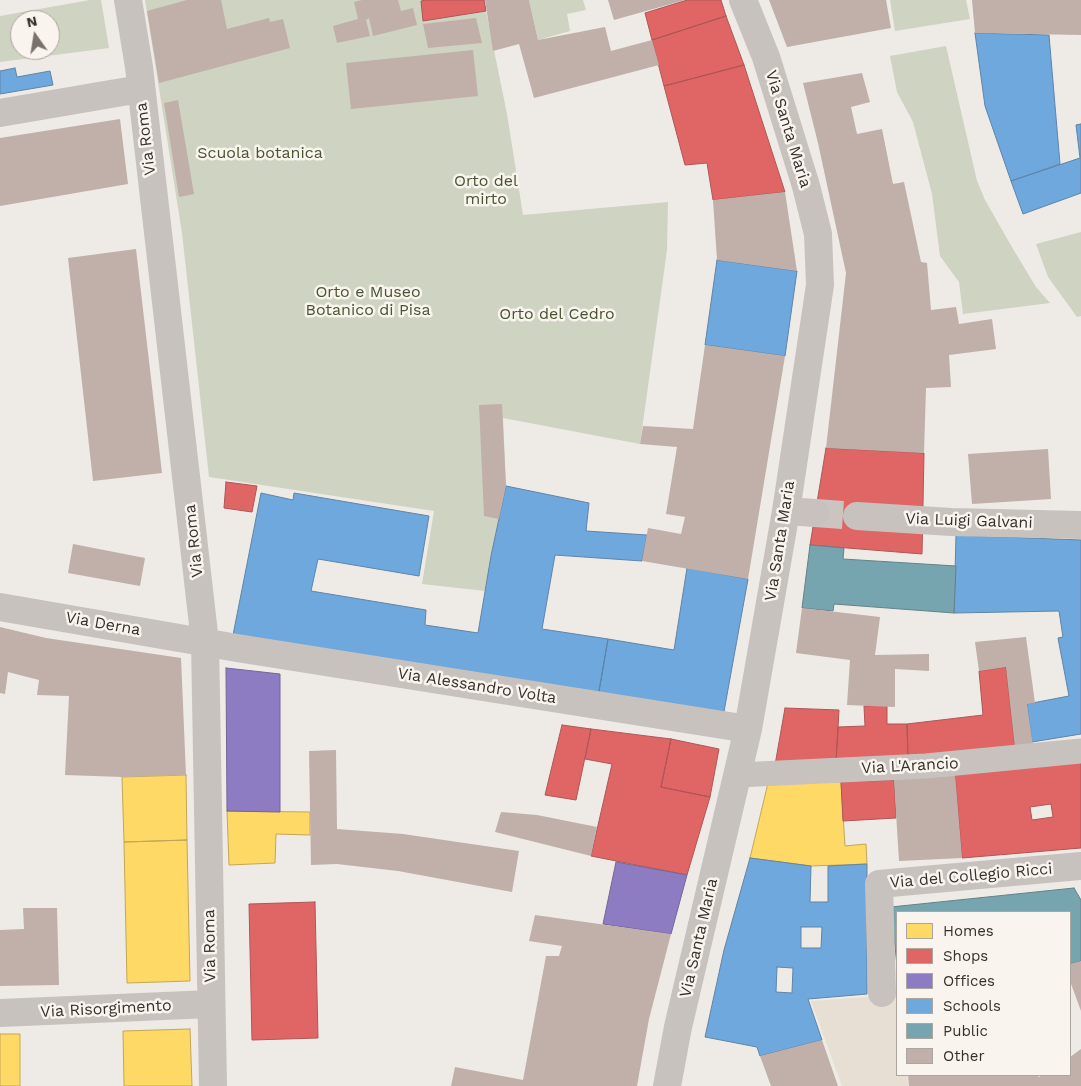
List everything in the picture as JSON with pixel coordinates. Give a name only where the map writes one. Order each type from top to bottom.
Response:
[{"type":"street","name":"Via Roma","points":[[128,0],[205,642],[213,1086]]},
{"type":"street","name":"Via Santa Maria","points":[[667,1086],[678,1026],[748,729],[786,511],[820,285],[818,234],[785,112],[766,57],[743,0]]},
{"type":"street","points":[[0,113],[140,89]]},
{"type":"street","points":[[786,511],[815,513]]},
{"type":"street","name":"Via Luigi Galvani","points":[[857,516],[951,522],[1081,525]]},
{"type":"street","name":"Via Derna","points":[[0,607],[205,642]]},
{"type":"street","name":"Via Alessandro Volta","points":[[205,642],[748,729]]},
{"type":"street","name":"Via L'Arancio","points":[[738,775],[926,766],[1081,751]]},
{"type":"street","name":"Via del Collegio Ricci","points":[[882,993],[879,884],[1081,866]]},
{"type":"street","name":"Via Risorgimento","points":[[0,1014],[211,1004]]},
{"type":"green space","points":[[90,0],[101,0],[109,48],[60,54],[60,10],[34,10]]},
{"type":"green space","name":"Orto e Museo Botanico di Pisa","points":[[145,0],[490,0],[485,1],[486,11],[507,114],[523,215],[668,202],[667,250],[640,444],[503,418],[506,486],[485,591],[422,584],[434,511],[209,477],[182,233]]},
{"type":"green space","points":[[529,0],[583,0],[586,10],[567,14],[570,31],[538,40]]},
{"type":"green space","points":[[890,0],[966,0],[970,19],[895,31]]},
{"type":"green space","points":[[10,14],[10,60],[16,60],[0,62],[0,16]]},
{"type":"green space","points":[[946,46],[977,181],[985,200],[1013,249],[1036,287],[1050,303],[963,314],[959,282],[940,256],[932,194],[913,122],[897,92],[890,56]]},
{"type":"green space","points":[[1081,232],[1081,316],[1077,317],[1048,277],[1036,244]]},
{"type":"shaded area","points":[[896,995],[896,1076],[907,1076],[908,1086],[842,1086],[811,1001]]},
{"type":"building: Homes","points":[[186,775],[187,840],[124,842],[122,777]]},
{"type":"building: Homes","points":[[841,782],[845,846],[866,844],[867,864],[811,866],[750,858],[768,783]]},
{"type":"building: Homes","points":[[227,811],[310,812],[310,835],[276,834],[275,863],[229,865]]},
{"type":"building: Homes","points":[[187,840],[190,981],[127,983],[124,842]]},
{"type":"building: Homes","points":[[190,1029],[192,1086],[124,1086],[123,1031]]},
{"type":"building: Homes","points":[[0,1034],[20,1034],[20,1086],[0,1086]]},
{"type":"building: Shops","points":[[484,0],[486,11],[423,21],[421,1]]},
{"type":"building: Shops","points":[[687,0],[721,0],[726,16],[652,40],[645,13]]},
{"type":"building: Shops","points":[[726,16],[744,65],[664,86],[652,40]]},
{"type":"building: Shops","points":[[744,65],[785,192],[713,200],[707,163],[685,165],[664,86]]},
{"type":"building: Shops","points":[[826,448],[924,453],[922,554],[810,545]]},
{"type":"building: Shops","points":[[226,482],[257,486],[252,512],[224,508]]},
{"type":"building: Shops","points":[[1006,667],[1015,748],[908,758],[907,724],[983,715],[979,671]]},
{"type":"building: Shops","points":[[887,705],[887,724],[907,724],[908,758],[836,762],[838,727],[865,726],[864,706]]},
{"type":"building: Shops","points":[[785,708],[839,710],[836,762],[775,765]]},
{"type":"building: Shops","points":[[562,725],[591,729],[576,800],[545,795]]},
{"type":"building: Shops","points":[[591,729],[671,739],[661,787],[710,797],[687,875],[591,856],[612,764],[585,759]]},
{"type":"building: Shops","points":[[671,739],[719,749],[710,797],[661,787]]},
{"type":"building: Shops","points":[[1081,760],[1081,848],[962,858],[955,774]],"holes":[[[1051,804],[1053,817],[1032,820],[1030,807]]]},
{"type":"building: Shops","points":[[894,780],[896,818],[843,821],[841,782]]},
{"type":"building: Shops","points":[[315,902],[318,1038],[252,1040],[249,904]]},
{"type":"building: Offices","points":[[226,668],[280,674],[280,812],[227,811]]},
{"type":"building: Offices","points":[[616,862],[687,875],[671,934],[603,924]]},
{"type":"building: Schools","points":[[975,33],[1049,35],[1060,164],[1011,181],[985,106]]},
{"type":"building: Schools","points":[[15,68],[17,77],[50,71],[53,85],[0,94],[0,71]]},
{"type":"building: Schools","points":[[1081,124],[1081,193],[1023,214],[1011,181],[1080,158],[1076,125]]},
{"type":"building: Schools","points":[[717,260],[797,271],[785,356],[705,345]]},
{"type":"building: Schools","points":[[506,486],[589,503],[586,531],[647,535],[642,561],[555,555],[542,629],[608,639],[598,697],[233,635],[261,493],[293,500],[294,493],[429,516],[419,576],[318,559],[311,591],[426,610],[425,625],[478,633],[491,556]]},
{"type":"building: Schools","points":[[956,535],[1081,540],[1081,734],[1032,742],[1027,704],[1069,696],[1058,638],[1063,637],[1059,611],[954,613]]},
{"type":"building: Schools","points":[[687,568],[748,579],[723,717],[598,697],[608,639],[674,650]]},
{"type":"building: Schools","points":[[750,858],[811,866],[810,902],[828,902],[828,866],[867,864],[867,994],[808,999],[822,1040],[760,1056],[757,1047],[705,1037],[724,950]],"holes":[[[801,927],[822,927],[821,948],[801,948]],[[777,967],[793,968],[792,993],[776,992]]]},
{"type":"building: Public","points":[[810,545],[844,548],[843,559],[956,566],[954,613],[834,604],[833,611],[802,608]]},
{"type":"building: Public","points":[[1074,888],[1081,900],[1081,961],[1071,964],[1071,911],[896,911],[896,956],[891,907]]},
{"type":"building: Other","points":[[187,0],[221,0],[227,29],[269,18],[270,22],[283,19],[290,48],[159,83],[147,11]]},
{"type":"building: Other","points":[[362,0],[398,0],[401,11],[413,8],[417,25],[373,36],[369,18],[366,20],[370,36],[337,43],[333,26],[358,19],[354,2]]},
{"type":"building: Other","points":[[485,0],[529,0],[538,40],[605,27],[611,51],[652,40],[659,65],[534,98],[519,44],[493,51]]},
{"type":"building: Other","points":[[608,0],[685,0],[614,20]]},
{"type":"building: Other","points":[[769,0],[886,0],[891,28],[787,47]]},
{"type":"building: Other","points":[[972,0],[1081,0],[1081,35],[975,33]]},
{"type":"building: Other","points":[[476,18],[482,43],[428,48],[423,24]]},
{"type":"building: Other","points":[[473,50],[478,96],[351,109],[346,63]]},
{"type":"building: Other","points":[[862,73],[870,102],[851,107],[857,134],[882,129],[893,184],[904,182],[921,262],[927,263],[931,310],[956,307],[959,324],[992,319],[996,349],[949,355],[951,387],[926,388],[924,453],[826,448],[846,273],[803,83]]},
{"type":"building: Other","points":[[178,100],[194,194],[179,197],[164,103]]},
{"type":"building: Other","points":[[120,119],[128,184],[0,206],[0,138]]},
{"type":"building: Other","points":[[785,192],[797,271],[717,260],[713,200]]},
{"type":"building: Other","points":[[136,249],[162,473],[93,481],[68,258]]},
{"type":"building: Other","points":[[705,345],[785,356],[748,579],[642,561],[648,528],[681,534],[685,517],[666,514],[677,447],[640,444],[643,426],[693,429]]},
{"type":"building: Other","points":[[502,404],[506,486],[499,519],[484,516],[479,405]]},
{"type":"building: Other","points":[[1048,449],[1051,499],[972,504],[968,454]]},
{"type":"building: Other","points":[[73,544],[145,558],[140,586],[68,573]]},
{"type":"building: Other","points":[[802,608],[880,617],[875,655],[929,654],[929,671],[895,669],[895,707],[847,705],[850,660],[796,653]]},
{"type":"building: Other","points":[[0,627],[46,638],[181,658],[186,775],[122,777],[65,775],[69,696],[37,695],[39,680],[8,672],[5,694],[0,693]]},
{"type":"building: Other","points":[[1026,637],[1035,703],[1027,704],[1033,746],[1015,748],[1006,667],[979,671],[975,642]]},
{"type":"building: Other","points":[[336,750],[337,829],[403,834],[519,851],[512,892],[398,871],[337,864],[311,865],[309,751]]},
{"type":"building: Other","points":[[955,774],[962,858],[899,861],[894,780]]},
{"type":"building: Other","points":[[501,812],[537,815],[597,827],[591,856],[495,832]]},
{"type":"building: Other","points":[[23,908],[57,908],[59,985],[0,986],[0,930],[24,929]]},
{"type":"building: Other","points":[[535,915],[671,934],[649,1019],[637,1086],[451,1086],[455,1067],[523,1080],[546,956],[559,956],[562,946],[529,941]]},
{"type":"building: Other","points":[[1081,961],[1081,1011],[1071,984],[1071,964]]},
{"type":"building: Other","points":[[822,1040],[838,1086],[771,1086],[760,1056]]},
{"type":"building: Other","points":[[1081,1049],[1081,1086],[909,1086],[908,1076],[1071,1076],[1071,1056]]},
{"type":"tunnel","points":[[815,513],[857,516]]},
{"type":"park label","name":"Scuola botanica","points":[[260,153]]},
{"type":"park label","name":"Orto del mirto","points":[[486,190]]},
{"type":"park label","name":"Orto del Cedro","points":[[557,314]]}]
